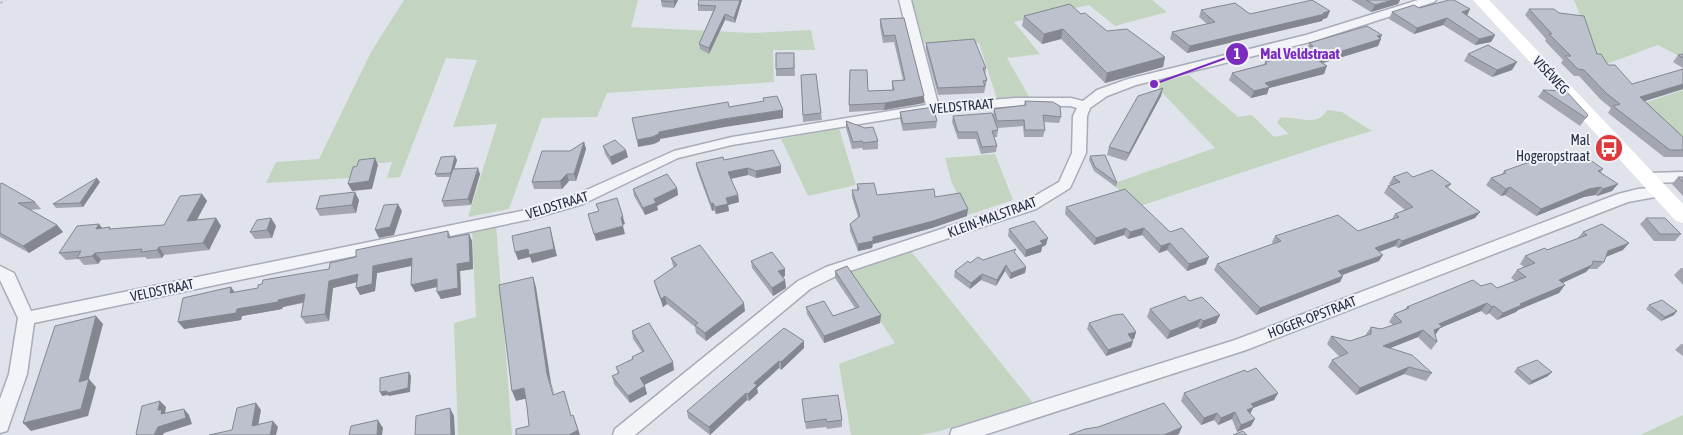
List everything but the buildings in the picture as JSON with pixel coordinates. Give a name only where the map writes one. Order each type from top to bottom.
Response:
[{"type":"main road","name":"VISÉWEG","points":[[1481,0],[1683,216]]},
{"type":"street","points":[[905,0],[932,108]]},
{"type":"street","points":[[1085,106],[1102,93],[1124,85],[1310,38],[1430,0]]},
{"type":"street","name":"VELDSTRAAT","points":[[26,318],[531,214],[578,200],[650,164],[674,155],[707,147],[811,127],[932,108],[1043,102],[1071,102],[1085,106]]},
{"type":"street","name":"KLEIN-MALSTRAAT","points":[[633,432],[804,285],[832,271],[1031,205],[1065,185],[1079,153],[1080,116],[1085,106]]},
{"type":"street","name":"HOGER-OPSTRAAT","points":[[959,435],[1240,345],[1623,198],[1638,194],[1654,185],[1683,177]]},
{"type":"street","points":[[0,272],[8,277],[26,318],[18,374],[0,425]]},
{"type":"path","points":[[0,3],[6,0]]},
{"type":"green space","points":[[404,0],[638,0],[631,27],[752,33],[811,30],[815,50],[773,50],[774,82],[607,93],[597,117],[542,118],[509,209],[468,217],[497,124],[453,127],[477,60],[446,58],[400,177],[387,178],[392,162],[356,165],[350,178],[266,183],[276,162],[319,159],[371,52]]},
{"type":"green space","points":[[912,0],[1152,0],[1167,12],[1115,26],[1089,5],[1014,22],[1040,54],[1007,58],[1030,98],[997,99],[979,43],[924,43]]},
{"type":"green space","points":[[1574,0],[1683,0],[1683,57],[1658,45],[1601,66]]},
{"type":"green space","points":[[1189,75],[1238,117],[1252,115],[1274,137],[1289,134],[1277,123],[1280,118],[1318,119],[1327,110],[1342,112],[1372,131],[1140,206],[1112,184],[1215,148],[1153,83]]},
{"type":"green space","points":[[1683,90],[1683,144],[1635,106]]},
{"type":"green space","points":[[839,128],[856,185],[808,196],[781,139]]},
{"type":"green space","points":[[995,154],[1013,200],[968,215],[952,183],[945,158]]},
{"type":"green space","points":[[496,225],[512,435],[458,435],[454,323],[476,317],[472,230]]},
{"type":"green space","points":[[911,251],[1033,403],[920,435],[851,435],[839,364],[895,343],[847,272]]},
{"type":"green space","points":[[1683,415],[1683,435],[1640,435]]},
{"type":"place","name":"Mal Veldstraat","points":[[1154,84]]},
{"type":"place","name":"Mal Hogeropstraat","points":[[1609,148]]}]
